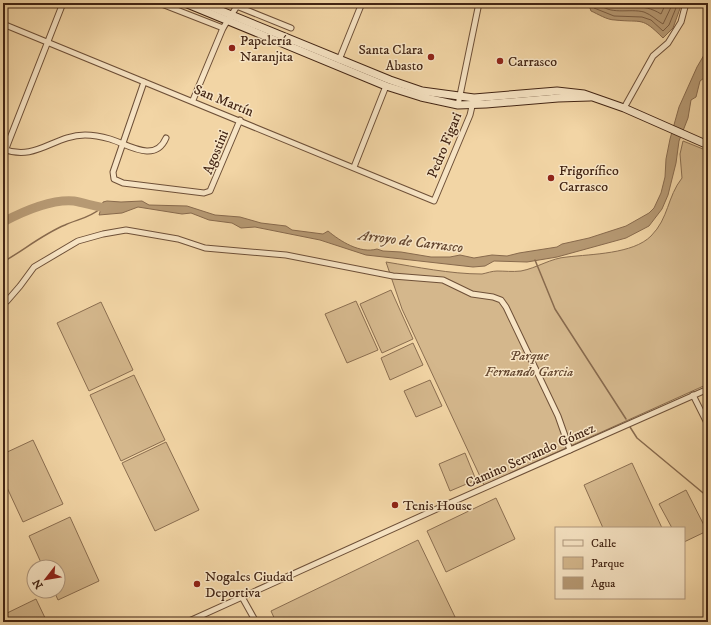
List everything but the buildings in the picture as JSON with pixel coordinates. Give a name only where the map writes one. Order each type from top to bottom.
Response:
[{"type":"main road","points":[[185,3],[230,18],[411,88],[458,101]]},
{"type":"main road","points":[[202,3],[230,18],[386,86],[421,97],[458,101],[590,97],[624,108],[708,145]]},
{"type":"street","points":[[63,3],[46,42],[4,152],[26,154],[56,142],[85,135],[109,139],[128,147],[151,151],[164,144],[166,138]]},
{"type":"street","points":[[159,3],[223,28]]},
{"type":"street","points":[[229,3],[238,5],[291,28]]},
{"type":"street","points":[[339,60],[362,3]]},
{"type":"street","name":"Pedro Figari","points":[[458,101],[479,3]]},
{"type":"street","points":[[624,108],[653,56],[668,43],[681,22],[686,3]]},
{"type":"street","points":[[193,100],[223,28],[238,5]]},
{"type":"street","name":"San Martín","points":[[3,24],[144,82],[193,100],[434,201]]},
{"type":"street","points":[[123,144],[144,82]]},
{"type":"street","points":[[354,167],[386,86]]},
{"type":"street","name":"Pedro Figari","points":[[434,201],[470,115],[473,101]]},
{"type":"street","name":"Agostini","points":[[123,144],[112,172],[114,180],[123,183],[204,193],[210,191],[214,187],[240,120]]},
{"type":"street","points":[[3,303],[7,301],[34,267],[78,242],[103,234],[126,230],[178,239],[205,248],[286,255],[393,276],[443,280],[472,294],[493,297],[501,300],[506,307],[558,416],[570,450]]},
{"type":"street","name":"Camino Servando Gómez","points":[[187,622],[708,389]]},
{"type":"street","points":[[694,395],[708,425]]},
{"type":"street","points":[[242,597],[256,622]]},
{"type":"green space","name":"Parque Fernando Garcia","points":[[683,141],[708,151],[708,384],[484,485],[402,309],[386,262],[446,272],[482,274],[495,271],[521,271],[561,258],[600,254],[623,250],[634,246],[651,236],[665,215],[673,193],[682,178],[680,154]]},
{"type":"green space","points":[[391,290],[413,339],[382,353],[360,304]]},
{"type":"green space","points":[[356,301],[378,350],[347,363],[325,314]]},
{"type":"green space","points":[[101,302],[133,370],[89,391],[57,323]]},
{"type":"green space","points":[[413,343],[423,365],[390,380],[381,358]]},
{"type":"green space","points":[[134,375],[165,440],[121,461],[90,395]]},
{"type":"green space","points":[[430,380],[442,406],[416,417],[404,391]]},
{"type":"green space","points":[[33,440],[63,504],[23,522],[3,479],[3,454]]},
{"type":"green space","points":[[166,442],[199,510],[155,531],[122,463]]},
{"type":"green space","points":[[465,453],[476,480],[450,491],[439,464]]},
{"type":"green space","points":[[632,463],[662,527],[603,527],[584,485]]},
{"type":"green space","points":[[686,490],[707,531],[685,542],[685,527],[671,527],[659,504]]},
{"type":"green space","points":[[496,498],[515,539],[446,572],[427,531]]},
{"type":"green space","points":[[70,517],[99,581],[66,596],[66,559],[39,559],[29,536]]},
{"type":"green space","points":[[418,540],[456,619],[449,622],[276,622],[271,611]]},
{"type":"green space","points":[[36,599],[47,622],[3,622],[3,615]]},
{"type":"water","points":[[588,3],[682,3],[673,28],[663,38],[646,23],[637,21],[612,20],[603,17],[591,11]]},
{"type":"water","points":[[708,52],[708,75],[700,81],[696,97],[691,100],[688,118],[679,141],[676,163],[668,195],[662,209],[649,226],[626,238],[557,257],[527,262],[494,261],[485,266],[473,267],[366,255],[320,240],[255,227],[241,228],[232,223],[209,220],[191,213],[182,214],[138,207],[122,213],[99,215],[103,202],[107,201],[142,201],[149,205],[187,206],[215,215],[240,217],[261,223],[286,226],[292,230],[323,234],[328,231],[338,239],[351,246],[364,250],[377,249],[431,257],[450,257],[460,255],[474,258],[492,255],[507,256],[557,247],[562,244],[589,238],[626,226],[649,213],[654,208],[661,193],[665,177],[666,159],[670,139],[679,107],[697,67],[704,55]]},
{"type":"waterway","name":"Arroyo de Carrasco","points":[[3,222],[28,210],[56,202],[74,201],[98,207],[113,208]]},
{"type":"waterway","points":[[3,262],[49,233],[88,216],[101,208]]},
{"type":"waterway","points":[[535,260],[555,309],[626,419]]},
{"type":"waterway","points":[[630,427],[637,438],[708,497]]},
{"type":"place","name":"Papelería Naranjita","points":[[232,48]]},
{"type":"place","name":"Santa Clara Abasto","points":[[431,57]]},
{"type":"place","name":"Carrasco","points":[[500,61]]},
{"type":"place","name":"Frigorífico Carrasco","points":[[551,178]]},
{"type":"place","name":"Tenis House","points":[[395,505]]},
{"type":"place","name":"Nogales Ciudad Deportiva","points":[[197,584]]}]
